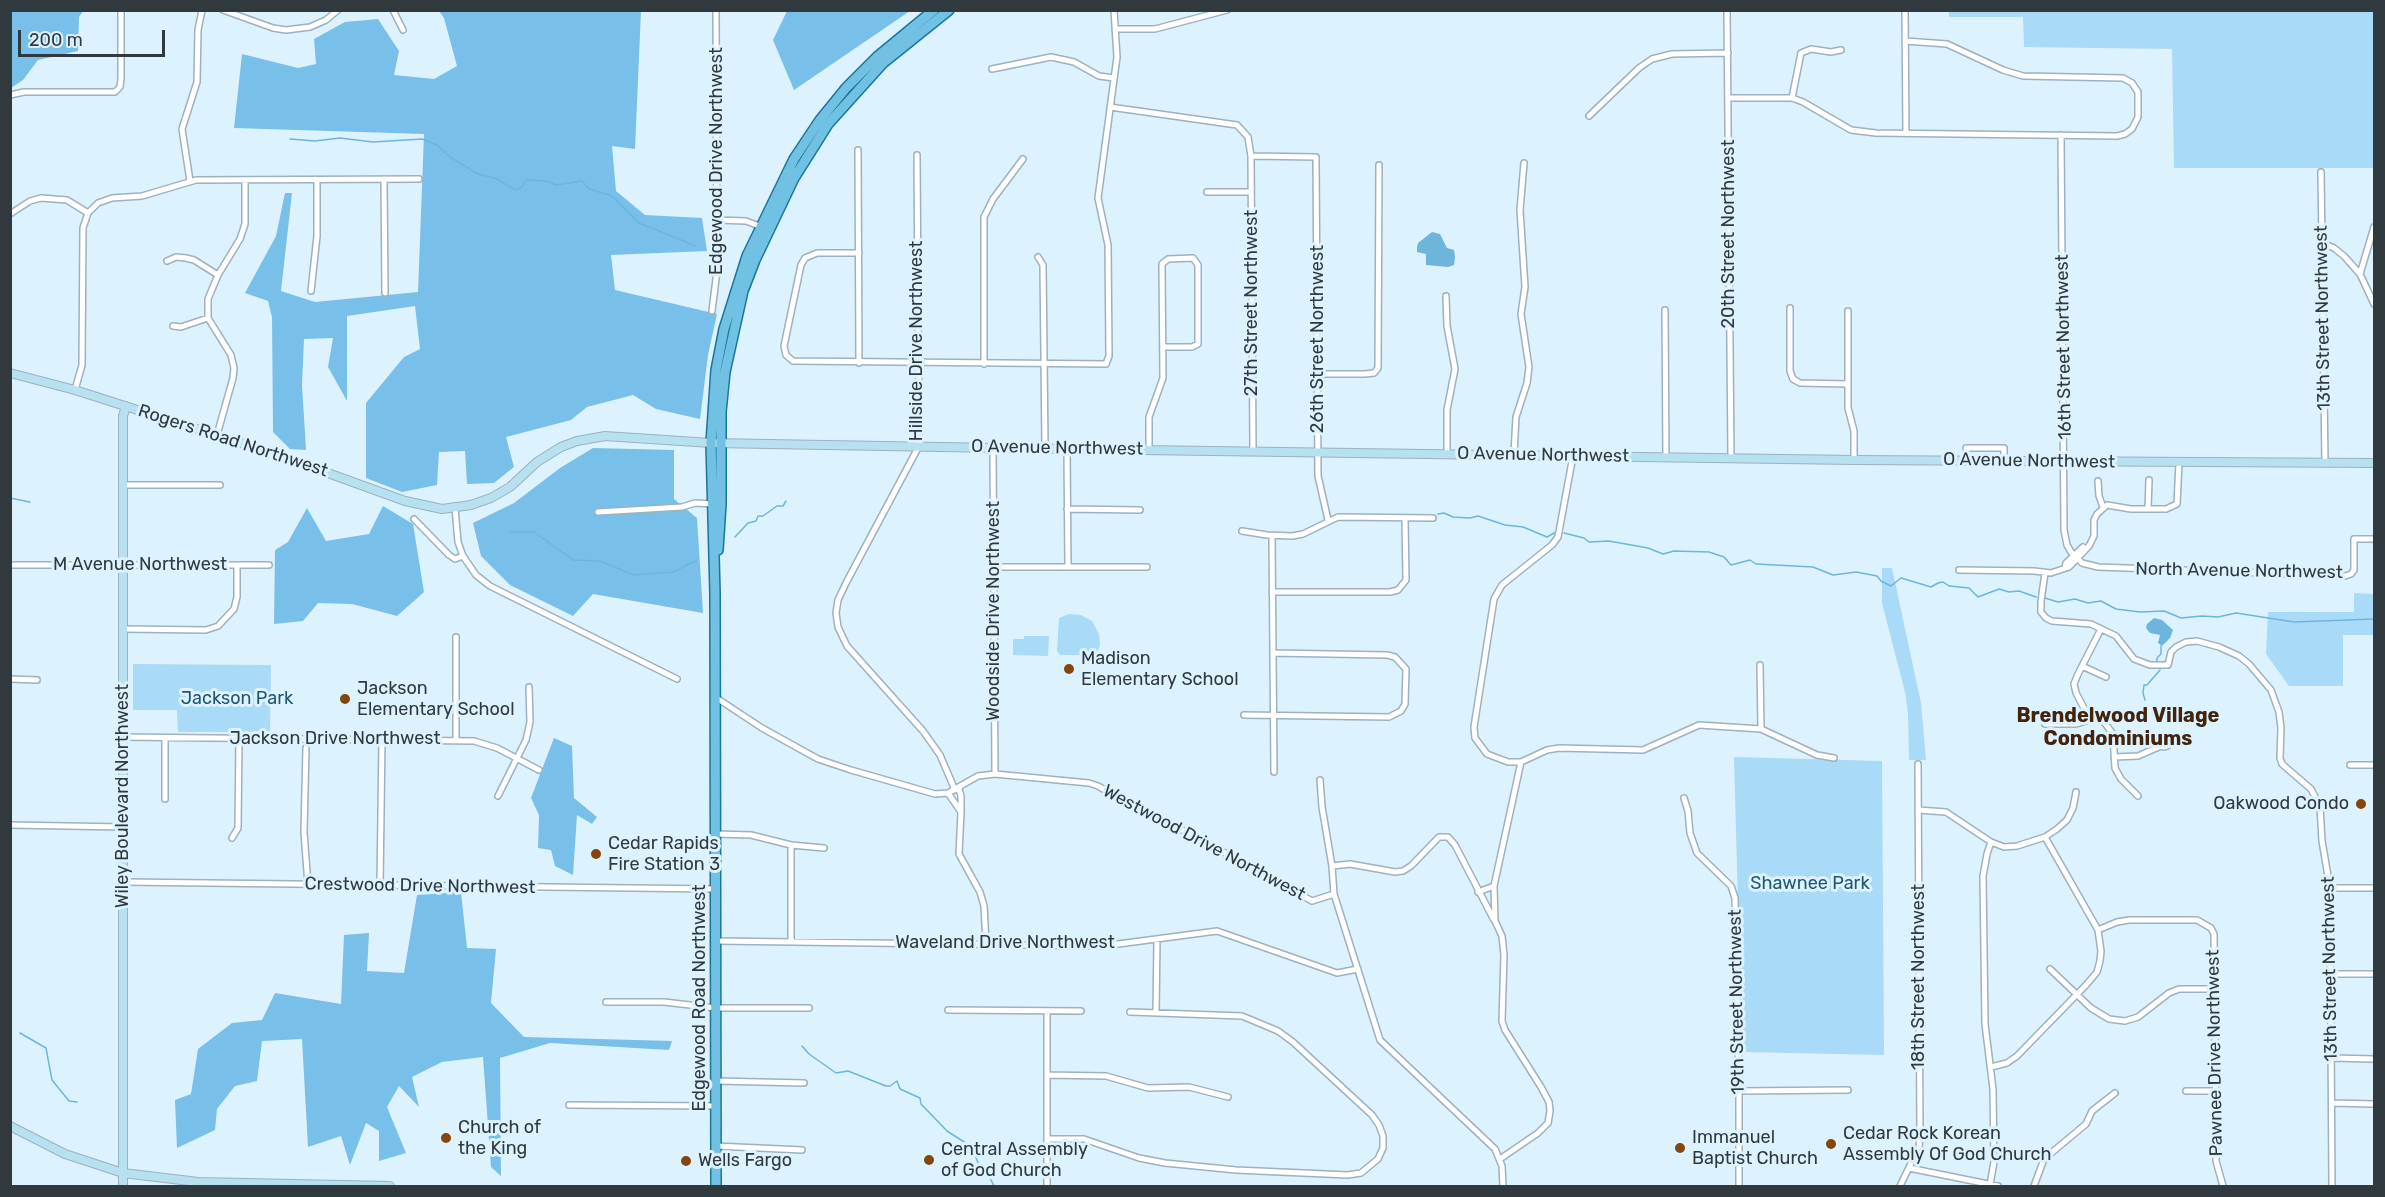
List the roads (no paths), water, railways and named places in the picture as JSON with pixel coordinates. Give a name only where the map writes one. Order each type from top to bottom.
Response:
[{"type":"main road","name":"Edgewood Road Northwest","points":[[716,1186],[716,370],[734,290],[765,228],[795,159],[833,104],[877,57],[934,10]]},
{"type":"main road","name":"Edgewood Road Northwest","points":[[765,228],[802,163],[834,117],[883,63],[949,10]]},
{"type":"street","points":[[10,95],[24,92],[115,92],[120,87],[121,10]]},
{"type":"street","points":[[190,181],[182,129],[197,82],[198,30],[202,10]]},
{"type":"street","points":[[223,10],[273,28],[286,30],[310,27],[326,20],[338,10]]},
{"type":"street","points":[[393,10],[403,30]]},
{"type":"street","name":"Edgewood Drive Northwest","points":[[712,311],[717,278],[716,10]]},
{"type":"street","points":[[859,253],[817,253],[805,258],[801,265],[784,346],[789,358],[798,362],[859,363],[1103,366],[1108,362],[1108,245],[1098,198],[1117,50],[1114,10]]},
{"type":"street","points":[[1115,29],[1155,29],[1227,10]]},
{"type":"street","name":"20th Street Northwest","points":[[1727,10],[1731,457]]},
{"type":"street","points":[[1905,10],[1906,132]]},
{"type":"street","points":[[1729,98],[1792,98],[1851,129],[1876,133],[2125,134],[2136,124],[2139,105],[2138,92],[2123,78],[2023,76],[2003,70],[1947,44],[1905,41]]},
{"type":"street","points":[[1792,98],[1801,53],[1811,49],[1831,52],[1841,50]]},
{"type":"street","points":[[1589,116],[1639,68],[1652,59],[1672,54],[1728,53]]},
{"type":"street","points":[[992,69],[1051,57],[1074,62],[1099,76],[1114,78]]},
{"type":"street","points":[[1110,107],[1230,123],[1245,133],[1250,142],[1251,156]]},
{"type":"street","name":"16th Street Northwest","points":[[2061,135],[2064,530],[2067,545],[2076,557]]},
{"type":"street","points":[[858,150],[859,363]]},
{"type":"street","name":"Hillside Drive Northwest","points":[[917,155],[919,446],[846,583],[838,600],[836,613],[838,627],[847,646],[923,731],[940,755],[961,796],[962,823],[959,854],[980,892],[984,906],[986,944]]},
{"type":"street","name":"26th Street Northwest","points":[[1251,156],[1316,157],[1318,476],[1328,520]]},
{"type":"street","name":"27th Street Northwest","points":[[1251,156],[1253,451]]},
{"type":"street","points":[[984,364],[984,217],[993,199],[1023,159]]},
{"type":"street","points":[[1514,454],[1516,417],[1527,383],[1529,367],[1521,314],[1525,287],[1520,210],[1524,163]]},
{"type":"street","points":[[1318,374],[1365,374],[1374,373],[1378,368],[1378,165]]},
{"type":"street","name":"13th Street Northwest","points":[[2321,172],[2325,463]]},
{"type":"street","points":[[384,179],[384,293]]},
{"type":"street","points":[[75,390],[82,365],[83,228],[88,213],[105,200],[142,196],[190,181],[419,179]]},
{"type":"street","points":[[217,435],[232,384],[234,368],[228,349],[208,318],[208,299],[218,275],[240,239],[245,224],[245,180]]},
{"type":"street","points":[[311,291],[317,236],[316,180]]},
{"type":"street","points":[[1207,192],[1251,192]]},
{"type":"street","points":[[10,214],[30,201],[41,198],[67,200],[88,213]]},
{"type":"street","points":[[717,220],[746,221],[765,228]]},
{"type":"street","points":[[2360,274],[2374,227]]},
{"type":"street","points":[[2322,243],[2334,248],[2344,256],[2360,274],[2374,304]]},
{"type":"street","points":[[167,261],[176,257],[194,260],[218,275]]},
{"type":"street","points":[[1038,257],[1043,265],[1045,448]]},
{"type":"street","points":[[1149,450],[1149,417],[1163,378],[1163,347],[1163,261],[1193,258],[1198,265],[1198,344],[1192,347],[1163,347]]},
{"type":"street","points":[[1446,296],[1447,326],[1455,369],[1447,410],[1448,454]]},
{"type":"street","points":[[1790,308],[1790,371],[1793,379],[1800,383],[1848,384]]},
{"type":"street","points":[[1665,310],[1666,457]]},
{"type":"street","points":[[1848,311],[1848,408],[1854,431],[1854,460]]},
{"type":"street","points":[[173,326],[181,327],[208,318]]},
{"type":"street","name":"Rogers Road Northwest","points":[[10,372],[217,435],[327,471],[423,507],[455,508],[481,502],[501,493],[547,455],[577,441],[605,436],[716,443]]},
{"type":"street","name":"Wiley Boulevard Northwest","points":[[123,1186],[123,416],[126,406]]},
{"type":"street","name":"O Avenue Northwest","points":[[716,443],[1854,460],[2374,464]]},
{"type":"street","name":"Woodside Drive Northwest","points":[[993,448],[995,774]]},
{"type":"street","points":[[1966,448],[2004,448],[2004,460]]},
{"type":"street","points":[[1067,449],[1068,567]]},
{"type":"street","points":[[1572,456],[1558,537],[1552,545],[1502,585],[1494,599],[1474,727],[1475,738],[1487,754],[1508,762],[1521,762],[1547,750],[1559,748],[1643,750],[1699,725],[1761,729],[1809,752],[1834,758]]},
{"type":"street","points":[[1959,570],[2034,570],[2045,573],[2065,568],[2066,564],[2076,557],[2094,536],[2094,520],[2103,507],[2115,505],[2130,508],[2172,508],[2177,504],[2179,463]]},
{"type":"street","points":[[2148,508],[2150,480]]},
{"type":"street","points":[[2098,481],[2099,496],[2103,507]]},
{"type":"street","points":[[123,485],[220,485]]},
{"type":"street","points":[[598,512],[681,507],[695,503],[717,504]]},
{"type":"street","points":[[455,508],[458,542],[463,556],[476,575],[490,586],[677,679]]},
{"type":"street","points":[[1067,509],[1140,510]]},
{"type":"street","points":[[1242,531],[1272,536],[1303,534],[1338,517],[1433,519]]},
{"type":"street","points":[[1272,592],[1390,592],[1398,590],[1404,584],[1406,518]]},
{"type":"street","points":[[414,519],[449,555],[455,559],[463,556]]},
{"type":"street","points":[[1272,536],[1274,771]]},
{"type":"street","name":"North Avenue Northwest","points":[[2076,557],[2082,563],[2098,567],[2345,576],[2354,570],[2354,539],[2374,539]]},
{"type":"street","name":"M Avenue Northwest","points":[[10,565],[269,565]]},
{"type":"street","points":[[124,629],[206,630],[218,626],[234,609],[237,597],[237,566]]},
{"type":"street","points":[[994,567],[1147,567]]},
{"type":"street","points":[[2045,573],[2041,601],[2042,612],[2046,618],[2052,621],[2090,624],[2101,629],[2074,684],[2079,703],[2107,724],[2113,734],[2115,768],[2121,779],[2138,796]]},
{"type":"street","name":"13th Street Northwest","points":[[2101,629],[2116,636],[2134,659],[2150,665],[2168,665],[2171,652],[2176,646],[2186,642],[2197,641],[2239,656],[2267,683],[2278,712],[2282,764],[2311,789],[2320,806],[2322,841],[2330,888],[2332,1186]]},
{"type":"street","points":[[456,637],[456,739]]},
{"type":"street","points":[[1245,715],[1389,717],[1401,711],[1405,704],[1406,669],[1395,657],[1273,653]]},
{"type":"street","points":[[1760,665],[1761,729]]},
{"type":"street","points":[[2082,666],[2106,678]]},
{"type":"street","points":[[10,679],[37,680]]},
{"type":"street","points":[[498,796],[518,759],[529,731],[529,687]]},
{"type":"street","points":[[715,697],[762,728],[818,759],[935,794],[948,793],[961,812]]},
{"type":"street","points":[[2044,724],[2076,724],[2086,721],[2091,714]]},
{"type":"street","name":"Jackson Drive Northwest","points":[[123,737],[456,739],[486,743],[539,770]]},
{"type":"street","points":[[165,738],[165,799]]},
{"type":"street","points":[[232,838],[238,828],[239,738]]},
{"type":"street","points":[[380,885],[382,739]]},
{"type":"street","points":[[2114,756],[2138,756],[2161,746]]},
{"type":"street","points":[[306,748],[304,832],[308,885]]},
{"type":"street","points":[[1495,921],[1494,886],[1521,762]]},
{"type":"street","name":"18th Street Northwest","points":[[1900,1186],[1919,1147],[1920,1136],[1918,764]]},
{"type":"street","points":[[2350,765],[2374,765]]},
{"type":"street","name":"Westwood Drive Northwest","points":[[948,793],[957,790],[978,776],[995,774],[1089,783],[1140,811],[1191,834],[1312,902],[1334,894],[1380,1040],[1495,1149],[1500,1159]]},
{"type":"street","points":[[1320,780],[1334,894]]},
{"type":"street","points":[[1918,810],[1946,812],[1991,842],[2004,847],[2017,846],[2045,837],[2067,820],[2073,808],[2076,792]]},
{"type":"street","name":"19th Street Northwest","points":[[1684,798],[1690,832],[1697,853],[1731,886],[1735,898],[1739,1186]]},
{"type":"street","points":[[10,825],[123,826]]},
{"type":"street","points":[[716,834],[751,835],[791,845],[824,848]]},
{"type":"street","points":[[1332,866],[1350,864],[1395,872],[1403,871],[1411,866],[1439,837],[1451,839],[1455,845],[1502,936],[1504,955],[1502,1021],[1505,1030],[1549,1101],[1548,1123],[1538,1133],[1500,1159],[1503,1186]]},
{"type":"street","points":[[1991,1067],[2007,1063],[2017,1056],[2078,995],[2097,972],[2101,951],[2098,930],[2045,837]]},
{"type":"street","points":[[1990,1185],[1994,1162],[1991,1067],[1985,1024],[1983,876],[1991,842]]},
{"type":"street","points":[[791,845],[791,941]]},
{"type":"street","name":"Crestwood Drive Northwest","points":[[123,882],[716,890]]},
{"type":"street","points":[[1478,892],[1494,886]]},
{"type":"street","points":[[2330,888],[2374,888]]},
{"type":"street","name":"Pawnee Drive Northwest","points":[[2098,930],[2129,920],[2197,920],[2205,923],[2214,934],[2216,1161],[2223,1186]]},
{"type":"street","name":"Waveland Drive Northwest","points":[[716,941],[1103,946],[1217,931],[1336,973],[1358,969]]},
{"type":"street","points":[[1156,1012],[1157,939]]},
{"type":"street","points":[[2050,969],[2098,1014],[2109,1019],[2125,1021],[2149,1011],[2169,993],[2179,989],[2214,989]]},
{"type":"street","points":[[2331,974],[2374,974]]},
{"type":"street","points":[[606,1002],[664,1002],[716,1008],[809,1008]]},
{"type":"street","points":[[948,1010],[1081,1011]]},
{"type":"street","points":[[1047,1011],[1047,1186]]},
{"type":"street","points":[[1047,1139],[1084,1139],[1139,1158],[1236,1170],[1348,1175],[1360,1173],[1378,1159],[1383,1148],[1383,1136],[1372,1115],[1278,1031],[1242,1016],[1130,1012]]},
{"type":"street","points":[[2331,1058],[2374,1059]]},
{"type":"street","points":[[1047,1075],[1106,1076],[1148,1088],[1188,1087],[1227,1097]]},
{"type":"street","points":[[716,1081],[804,1083]]},
{"type":"street","points":[[1739,1091],[1848,1090]]},
{"type":"street","points":[[2186,1091],[2216,1091]]},
{"type":"street","points":[[2034,1186],[2044,1159],[2086,1124],[2092,1111],[2115,1093]]},
{"type":"street","points":[[2332,1103],[2374,1104]]},
{"type":"street","points":[[569,1105],[716,1106]]},
{"type":"street","points":[[10,1126],[65,1154],[123,1173],[198,1182],[390,1186]]},
{"type":"street","points":[[716,1146],[802,1150]]},
{"type":"street","points":[[1909,1168],[1998,1186]]},
{"type":"waterway","points":[[290,139],[315,141],[340,138],[373,142],[422,139],[437,145],[450,157],[478,174],[495,178],[515,190],[522,187],[526,180],[547,181],[556,185],[582,181],[589,189],[612,196],[639,223],[696,246]]},
{"type":"waterway","points":[[10,498],[30,502]]},
{"type":"waterway","points":[[735,537],[748,523],[756,521],[758,516],[763,516],[777,506],[783,506],[786,501]]},
{"type":"waterway","points":[[1438,514],[1470,518],[1478,516],[1505,525],[1523,527],[1547,537],[1556,532]]},
{"type":"waterway","points":[[510,532],[534,532],[573,560],[600,561],[634,575],[673,572],[697,560]]},
{"type":"waterway","points":[[1564,533],[1584,538],[1589,542],[1609,541],[1648,548],[1663,554],[1674,551],[1709,552],[1724,557],[1731,565],[1750,560],[1756,564],[1813,567],[1833,575],[1856,572],[1877,576],[1891,586],[1901,578],[1931,587],[1943,582],[1949,586],[1969,588],[1978,597],[1999,589],[2009,592],[2019,591],[2036,597]]},
{"type":"waterway","points":[[2045,598],[2058,602],[2075,599],[2088,603],[2101,601],[2116,609],[2140,612],[2164,611],[2181,618],[2218,617],[2236,613],[2294,622],[2374,619]]},
{"type":"waterway","points":[[2157,662],[2161,654],[2161,646]]},
{"type":"waterway","points":[[2145,700],[2144,685],[2147,685],[2160,670]]},
{"type":"waterway","points":[[20,1033],[46,1048],[52,1080],[69,1101],[77,1102]]},
{"type":"waterway","points":[[802,1046],[809,1054],[836,1073],[848,1071],[886,1086],[897,1081],[900,1089],[920,1098],[921,1104],[947,1131],[972,1147],[980,1168],[988,1174],[994,1186]]},
{"type":"place","name":"Madison Elementary School","points":[[1069,669]]},
{"type":"place","name":"Jackson Elementary School","points":[[345,699]]},
{"type":"place","name":"Oakwood Condo","points":[[2361,804]]},
{"type":"place","name":"Cedar Rapids Fire Station 3","points":[[596,854]]},
{"type":"place","name":"Church of the King","points":[[446,1138]]},
{"type":"place","name":"Cedar Rock Korean Assembly Of God Church","points":[[1831,1144]]},
{"type":"place","name":"Immanuel Baptist Church","points":[[1680,1148]]},
{"type":"place","name":"Central Assembly of God Church","points":[[929,1160]]},
{"type":"place","name":"Wells Fargo","points":[[686,1161]]},
{"type":"district","name":"Brendelwood Village Condominiums","points":[[2118,728]]},
{"type":"park label","name":"Jackson Park","points":[[237,699]]},
{"type":"park label","name":"Shawnee Park","points":[[1810,884]]}]
